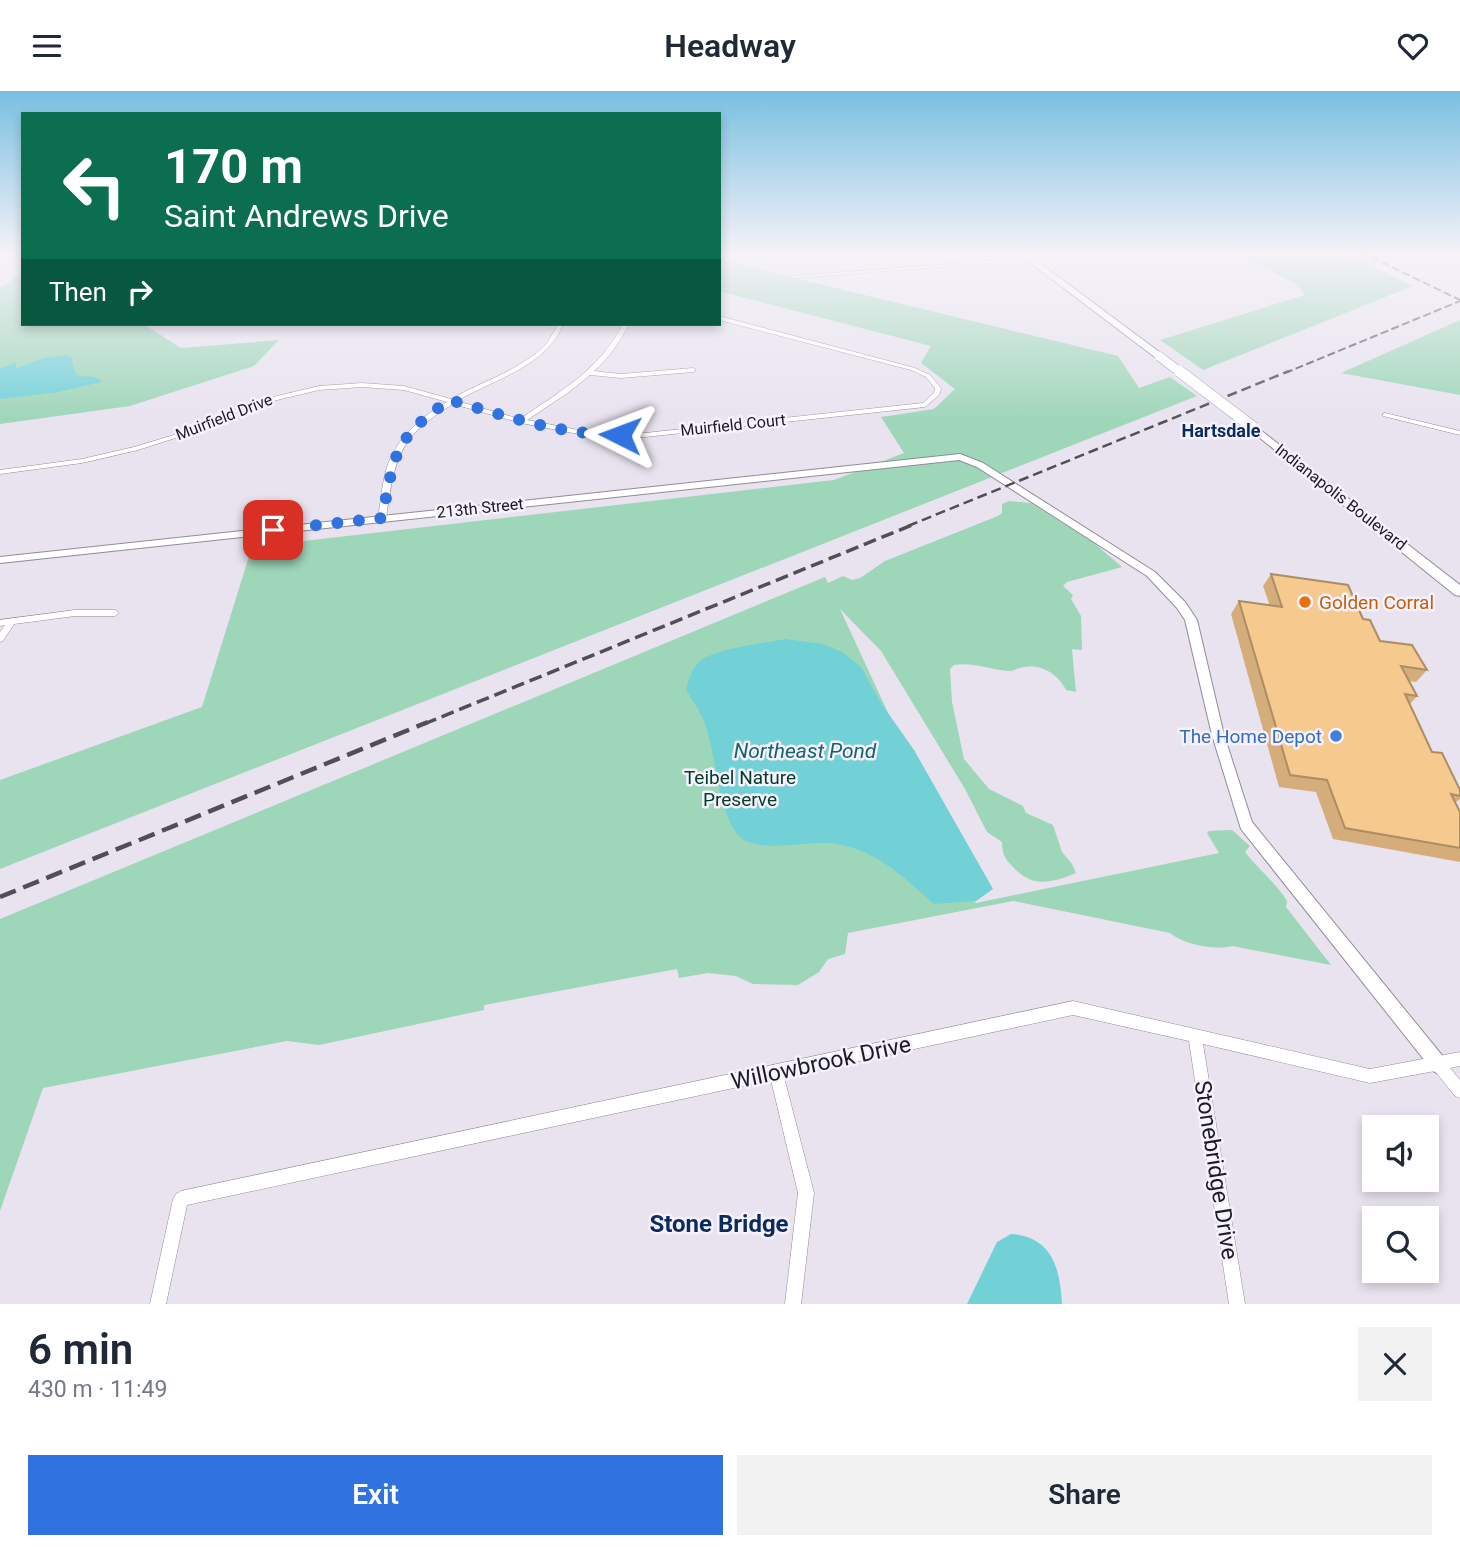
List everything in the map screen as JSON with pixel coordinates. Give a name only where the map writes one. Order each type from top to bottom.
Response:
[{"type":"highway","name":"Indianapolis Boulevard","points":[[1096,309],[1254,428],[1460,592]]},
{"type":"street","name":"Muirfield Court","points":[[450,400],[520,421],[594,435],[645,435],[925,405],[937,394],[938,388],[928,376],[913,369],[721,319]]},
{"type":"street","points":[[382,518],[387,479],[399,448],[419,424],[450,400],[521,365],[551,342],[560,326]]},
{"type":"street","points":[[520,421],[591,373],[621,336],[625,326]]},
{"type":"street","points":[[591,373],[621,376],[693,370]]},
{"type":"street","name":"Muirfield Drive","points":[[0,472],[82,461],[136,449],[189,432],[243,408],[319,389],[362,385],[404,388],[450,400]]},
{"type":"street","points":[[1385,415],[1460,433]]},
{"type":"street","name":"213th Street","points":[[0,560],[960,457],[980,465],[1125,556],[1157,579],[1181,605],[1191,620],[1217,735],[1246,824],[1439,1065]]},
{"type":"street","points":[[0,622],[75,613],[115,614]]},
{"type":"street","points":[[0,639],[12,621]]},
{"type":"street","name":"Willowbrook Drive","points":[[159,1304],[181,1199],[1073,1008],[1370,1076],[1460,1059]]},
{"type":"street","name":"Stonebridge Drive","points":[[1195,1036],[1237,1304]]},
{"type":"street","points":[[1439,1065],[1460,1091]]},
{"type":"street","points":[[776,1073],[806,1193],[802,1247],[793,1304]]},
{"type":"green space","points":[[0,309],[21,309],[21,326],[146,326],[181,348],[279,340],[254,366],[130,406],[0,424]]},
{"type":"green space","points":[[787,309],[921,309],[1118,356],[1139,388],[1170,377],[1197,396],[0,869],[0,780],[202,707],[252,547],[834,480],[904,453],[881,417],[934,409],[955,389],[921,363],[931,346]]},
{"type":"green space","points":[[1261,309],[1356,309],[1203,370],[1160,340]]},
{"type":"green space","points":[[1460,320],[1460,395],[1341,373]]},
{"type":"green space","name":"Teibel Nature Preserve","points":[[1009,501],[1031,503],[1094,543],[1122,567],[1067,582],[1063,586],[1073,595],[1071,599],[1081,616],[1082,650],[1072,649],[1076,692],[1066,690],[1054,675],[1038,667],[1009,671],[962,664],[954,665],[950,669],[952,702],[964,759],[989,789],[1023,806],[1026,813],[1053,825],[1062,852],[1076,873],[1045,882],[1031,880],[1010,864],[1004,855],[1002,842],[987,832],[965,789],[881,651],[840,609],[976,903],[1219,853],[1207,833],[1232,830],[1250,846],[1245,852],[1282,894],[1287,901],[1286,907],[1331,965],[1232,946],[1217,948],[1200,945],[1170,933],[1013,901],[848,933],[845,954],[828,959],[819,972],[798,985],[753,984],[736,976],[708,973],[679,978],[677,969],[484,1005],[484,1010],[319,1045],[287,1041],[43,1088],[0,1211],[0,919],[825,577],[828,583],[843,576],[852,580],[860,578],[885,561],[998,516],[1002,513],[1002,504]]},
{"type":"water","points":[[66,355],[72,358],[73,367],[79,376],[98,378],[102,382],[58,392],[0,399],[0,369],[16,362],[16,369],[44,358]]},
{"type":"water","name":"Northeast Pond","points":[[785,639],[823,644],[842,652],[861,667],[881,703],[914,750],[993,889],[976,901],[934,904],[887,865],[860,850],[830,843],[767,846],[745,840],[737,834],[725,809],[704,721],[686,689],[690,675],[705,658],[726,650]]},
{"type":"water","points":[[1011,1234],[1025,1236],[1045,1248],[1056,1267],[1062,1304],[967,1304],[997,1242]]},
{"type":"building","name":"The Home Depot","points":[[1271,574],[1348,585],[1363,619],[1370,620],[1380,641],[1412,645],[1427,670],[1401,666],[1417,696],[1405,694],[1432,752],[1442,753],[1460,790],[1460,796],[1451,794],[1460,812],[1460,848],[1345,828],[1327,780],[1290,775],[1239,601],[1282,607]]},
{"type":"railway","points":[[1285,373],[1442,309]]},
{"type":"railway","points":[[908,526],[1289,371]]},
{"type":"railway","points":[[424,724],[912,525]]},
{"type":"railway","points":[[0,897],[428,722]]},
{"type":"place","name":"Golden Corral","points":[[1305,602]]},
{"type":"place","name":"The Home Depot","points":[[1336,736]]},
{"type":"district","name":"Hartsdale","points":[[1221,430]]},
{"type":"district","name":"Stone Bridge","points":[[719,1224]]},
{"type":"route","points":[[273,530],[382,518],[387,479],[399,448],[419,424],[450,400],[520,421],[594,435],[620,435]]}]
